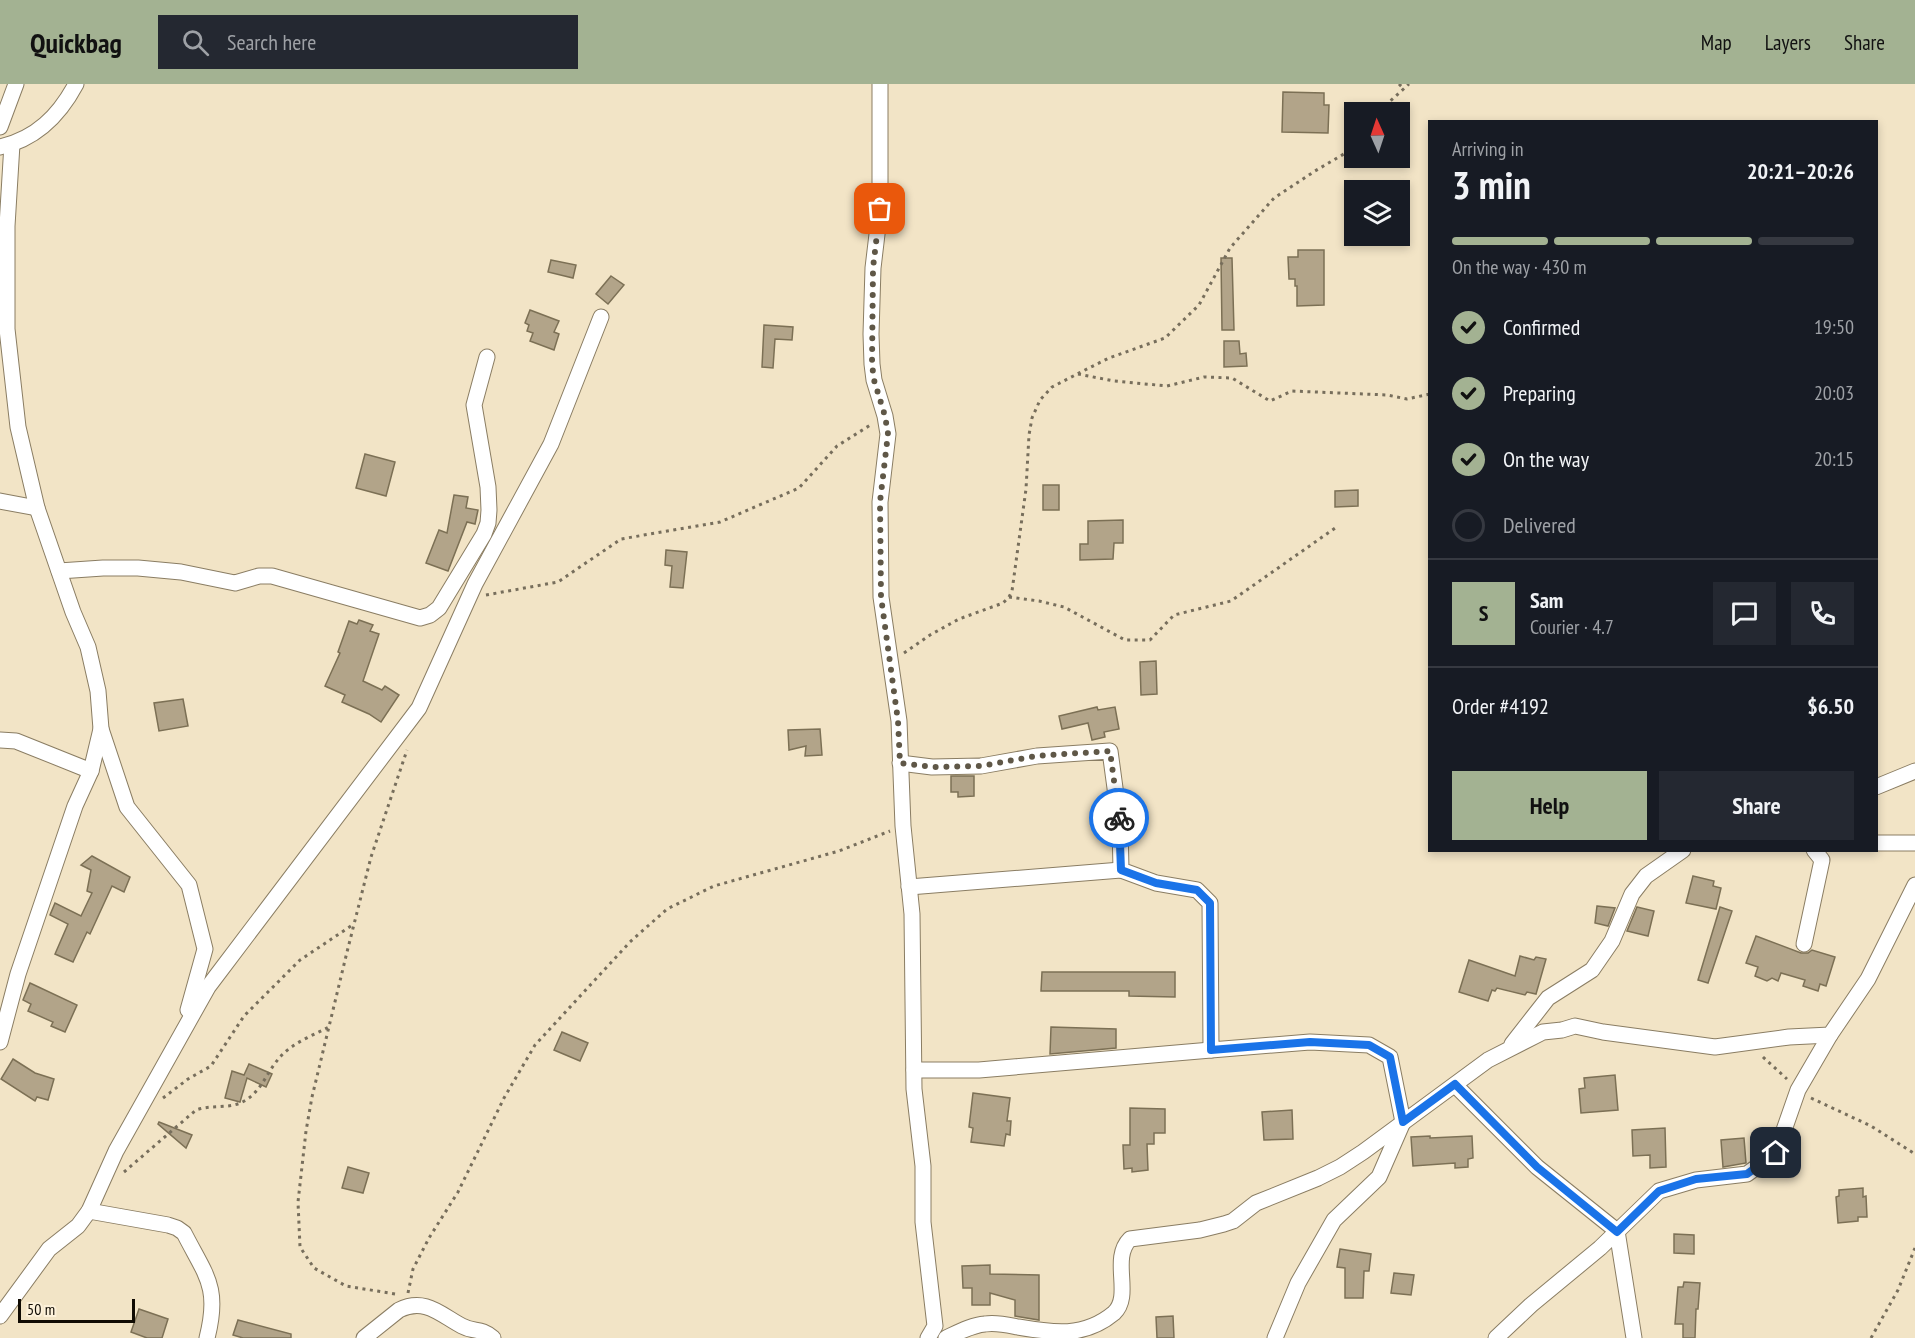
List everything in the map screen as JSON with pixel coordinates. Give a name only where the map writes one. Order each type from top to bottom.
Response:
[{"type":"street","points":[[0,127],[16,84]]},
{"type":"street","points":[[76,84],[65,103],[49,122],[32,135],[6,146],[7,329],[18,427],[37,508],[73,612],[88,647],[98,691],[101,729],[127,807],[189,885],[205,949],[183,1029]]},
{"type":"street","points":[[880,84],[880,209],[873,268],[872,364],[888,434],[880,502],[881,597],[898,721],[903,826],[912,914],[914,1070],[923,1166],[924,1222],[935,1326],[928,1338]]},
{"type":"street","points":[[0,1316],[49,1249],[78,1226],[90,1211],[116,1151],[208,987],[419,708],[470,597],[551,444],[602,317]]},
{"type":"street","points":[[59,571],[138,568],[182,572],[235,583],[259,576],[272,576],[420,618],[430,615],[439,608],[484,534],[488,523],[488,487],[474,405],[487,357]]},
{"type":"street","points":[[0,501],[37,508]]},
{"type":"street","points":[[0,1042],[22,962],[75,806],[91,771],[101,729]]},
{"type":"street","points":[[0,740],[16,741],[91,771]]},
{"type":"street","points":[[900,763],[932,767],[981,766],[1036,756],[1110,751],[1120,825],[1121,870]]},
{"type":"street","points":[[1878,786],[1915,771]]},
{"type":"street","points":[[1878,843],[1915,843]]},
{"type":"street","points":[[1509,1049],[1548,998],[1592,969],[1612,941],[1632,894],[1646,876],[1680,852]]},
{"type":"street","points":[[1804,944],[1822,860],[1816,852]]},
{"type":"street","points":[[909,887],[1121,870],[1156,883],[1197,890],[1210,903],[1211,1050]]},
{"type":"street","points":[[1496,1338],[1617,1232],[1659,1191],[1696,1179],[1747,1174],[1776,1153],[1798,1090],[1830,1035],[1868,979],[1915,885]]},
{"type":"street","points":[[946,1338],[962,1330],[986,1324],[1065,1334],[1083,1331],[1100,1324],[1116,1311],[1120,1303],[1122,1254],[1130,1239],[1200,1230],[1233,1221],[1256,1203],[1340,1167],[1488,1060],[1543,1032],[1575,1026],[1715,1047],[1789,1037],[1830,1035]]},
{"type":"street","points":[[914,1070],[979,1070],[1310,1042],[1369,1045],[1390,1057],[1403,1122],[1379,1177],[1334,1220],[1298,1283],[1275,1338]]},
{"type":"street","points":[[1455,1084],[1537,1167],[1617,1232],[1634,1338]]},
{"type":"street","points":[[90,1211],[168,1225],[184,1233],[207,1277],[212,1293],[212,1317],[207,1338]]},
{"type":"street","points":[[364,1338],[401,1301],[434,1310],[463,1327],[483,1330],[493,1338]]},
{"type":"path","points":[[1389,102],[1409,84]]},
{"type":"path","points":[[890,663],[930,635],[959,619],[1003,603],[1009,597],[1026,489],[1029,435],[1032,418],[1040,400],[1052,387],[1076,374],[1109,358],[1164,338],[1199,305],[1230,248],[1274,198],[1344,154]]},
{"type":"path","points":[[1076,374],[1114,381],[1167,386],[1204,377],[1232,378],[1270,401],[1292,391],[1387,395],[1407,399],[1428,394]]},
{"type":"path","points":[[470,597],[558,582],[621,538],[720,522],[799,488],[837,446],[885,416]]},
{"type":"path","points":[[1009,597],[1064,607],[1125,640],[1150,640],[1174,615],[1231,601],[1338,526]]},
{"type":"path","points":[[410,740],[371,857],[329,1027],[306,1131],[298,1202],[300,1247],[314,1268],[346,1286],[401,1301],[413,1269],[429,1238],[458,1192],[500,1106],[535,1045],[630,942],[667,909],[714,886],[839,851],[903,826]]},
{"type":"path","points":[[160,1101],[188,1079],[211,1066],[244,1016],[300,960],[354,924]]},
{"type":"path","points":[[117,1178],[196,1110],[205,1107],[228,1106],[243,1102],[253,1095],[281,1056],[294,1046],[329,1027]]},
{"type":"path","points":[[1749,1043],[1798,1090],[1871,1126],[1915,1154]]},
{"type":"path","points":[[1871,1338],[1899,1290],[1915,1248]]},
{"type":"building","points":[[1283,92],[1324,93],[1324,105],[1329,105],[1328,133],[1282,132]]},
{"type":"building","points":[[1298,250],[1324,250],[1324,305],[1297,306],[1297,286],[1295,286],[1295,279],[1289,279],[1288,257],[1298,257]]},
{"type":"building","points":[[1221,258],[1232,258],[1234,330],[1222,330]]},
{"type":"building","points":[[551,260],[576,265],[573,278],[548,272]]},
{"type":"building","points":[[611,276],[624,285],[608,304],[596,294]]},
{"type":"building","points":[[530,310],[559,321],[554,332],[559,334],[554,350],[530,341],[533,333],[527,331],[529,325],[525,323]]},
{"type":"building","points":[[764,325],[793,327],[792,340],[775,339],[773,368],[762,367]]},
{"type":"building","points":[[1224,341],[1239,341],[1240,354],[1246,353],[1247,366],[1224,367]]},
{"type":"building","points":[[365,454],[395,462],[386,496],[356,488]]},
{"type":"building","points":[[1043,485],[1059,485],[1059,510],[1043,510]]},
{"type":"building","points":[[1358,490],[1358,506],[1335,507],[1335,491]]},
{"type":"building","points":[[454,495],[468,497],[466,508],[478,510],[475,524],[467,522],[448,571],[426,563],[439,530],[447,533]]},
{"type":"building","points":[[1123,520],[1123,543],[1114,543],[1113,559],[1080,560],[1080,544],[1088,544],[1088,521]]},
{"type":"building","points":[[666,550],[687,552],[683,588],[670,587],[672,566],[665,565]]},
{"type":"building","points":[[359,620],[373,625],[370,631],[379,634],[363,681],[382,690],[385,686],[399,695],[381,722],[342,702],[345,695],[325,686],[340,653],[338,652],[349,621],[357,624]]},
{"type":"building","points":[[1156,661],[1157,694],[1141,695],[1140,662]]},
{"type":"building","points":[[183,699],[188,726],[159,731],[154,703]]},
{"type":"building","points":[[1097,707],[1098,710],[1115,707],[1119,729],[1104,732],[1105,737],[1092,740],[1088,723],[1062,729],[1059,716]]},
{"type":"building","points":[[820,729],[822,755],[805,756],[806,746],[789,750],[788,730]]},
{"type":"building","points":[[951,776],[974,776],[974,796],[958,797],[958,792],[951,792]]},
{"type":"building","points":[[92,856],[130,877],[124,892],[112,886],[90,934],[87,932],[73,962],[55,954],[68,924],[50,915],[55,903],[81,916],[92,893],[87,891],[91,870],[81,865]]},
{"type":"building","points":[[1693,876],[1714,881],[1713,886],[1721,888],[1716,909],[1686,903]]},
{"type":"building","points":[[1597,906],[1615,908],[1608,926],[1595,923]]},
{"type":"building","points":[[1637,907],[1654,911],[1648,936],[1627,931]]},
{"type":"building","points":[[1720,907],[1732,911],[1708,983],[1698,980]]},
{"type":"building","points":[[1756,936],[1801,953],[1808,953],[1812,950],[1835,957],[1826,986],[1820,984],[1818,991],[1803,986],[1805,980],[1781,973],[1778,981],[1772,978],[1767,981],[1755,976],[1758,967],[1746,963]]},
{"type":"building","points":[[1520,956],[1534,960],[1536,957],[1546,959],[1536,994],[1527,992],[1525,995],[1497,988],[1495,991],[1492,990],[1488,1001],[1459,992],[1469,960],[1515,976]]},
{"type":"building","points":[[1042,972],[1175,972],[1175,997],[1129,996],[1129,991],[1041,991]]},
{"type":"building","points":[[30,983],[77,1005],[65,1032],[51,1026],[53,1022],[28,1011],[31,1004],[23,1000]]},
{"type":"building","points":[[1051,1027],[1116,1029],[1116,1048],[1050,1054]]},
{"type":"building","points":[[562,1032],[588,1043],[580,1061],[554,1050]]},
{"type":"building","points":[[13,1059],[35,1073],[54,1079],[48,1100],[37,1097],[35,1101],[1,1079]]},
{"type":"building","points":[[249,1064],[272,1074],[266,1087],[247,1078],[240,1102],[225,1098],[232,1071],[244,1075]]},
{"type":"building","points":[[1615,1075],[1618,1110],[1581,1113],[1579,1089],[1585,1088],[1584,1078]]},
{"type":"building","points":[[973,1093],[1010,1098],[1007,1121],[1011,1121],[1010,1135],[1006,1134],[1004,1146],[971,1142],[973,1128],[969,1127]]},
{"type":"building","points":[[1130,1108],[1165,1109],[1165,1133],[1154,1133],[1154,1144],[1147,1144],[1148,1170],[1132,1172],[1132,1168],[1124,1169],[1123,1145],[1130,1145]]},
{"type":"building","points":[[1292,1110],[1293,1139],[1264,1140],[1262,1112]]},
{"type":"building","points":[[159,1122],[192,1135],[186,1148],[158,1124]]},
{"type":"building","points":[[1665,1128],[1666,1167],[1650,1168],[1650,1155],[1633,1156],[1632,1130]]},
{"type":"building","points":[[1430,1136],[1430,1138],[1472,1136],[1473,1158],[1468,1159],[1468,1167],[1455,1168],[1455,1163],[1413,1166],[1411,1137]]},
{"type":"building","points":[[1744,1138],[1746,1163],[1723,1167],[1721,1140]]},
{"type":"building","points":[[348,1167],[369,1173],[363,1193],[342,1188]]},
{"type":"building","points":[[1863,1188],[1863,1197],[1866,1196],[1867,1217],[1858,1217],[1858,1221],[1838,1223],[1836,1197],[1839,1196],[1839,1190]]},
{"type":"building","points":[[1674,1234],[1694,1235],[1694,1254],[1674,1253]]},
{"type":"building","points":[[1340,1249],[1371,1254],[1369,1271],[1364,1271],[1363,1298],[1345,1298],[1345,1268],[1337,1267]]},
{"type":"building","points":[[990,1265],[990,1274],[1039,1275],[1039,1320],[1015,1316],[1015,1300],[990,1293],[990,1305],[972,1305],[972,1288],[963,1288],[962,1266]]},
{"type":"building","points":[[1394,1273],[1414,1275],[1411,1295],[1391,1293]]},
{"type":"building","points":[[1684,1282],[1700,1283],[1695,1338],[1683,1338],[1683,1324],[1675,1324],[1678,1287],[1683,1287]]},
{"type":"building","points":[[139,1309],[168,1319],[162,1338],[147,1338],[131,1332]]},
{"type":"building","points":[[1173,1316],[1174,1338],[1157,1338],[1156,1317]]},
{"type":"building","points":[[238,1320],[291,1334],[291,1338],[243,1338],[233,1335]]},
{"type":"way so far","points":[[880,209],[873,268],[872,364],[888,434],[880,502],[881,597],[898,721],[900,763],[932,767],[981,766],[1036,756],[1110,751],[1119,818]]},
{"type":"route","points":[[1119,818],[1121,870],[1156,883],[1197,890],[1210,903],[1211,1050],[1310,1042],[1369,1045],[1390,1057],[1403,1122],[1455,1084],[1537,1167],[1617,1232],[1659,1191],[1696,1179],[1747,1174],[1776,1153]]}]
